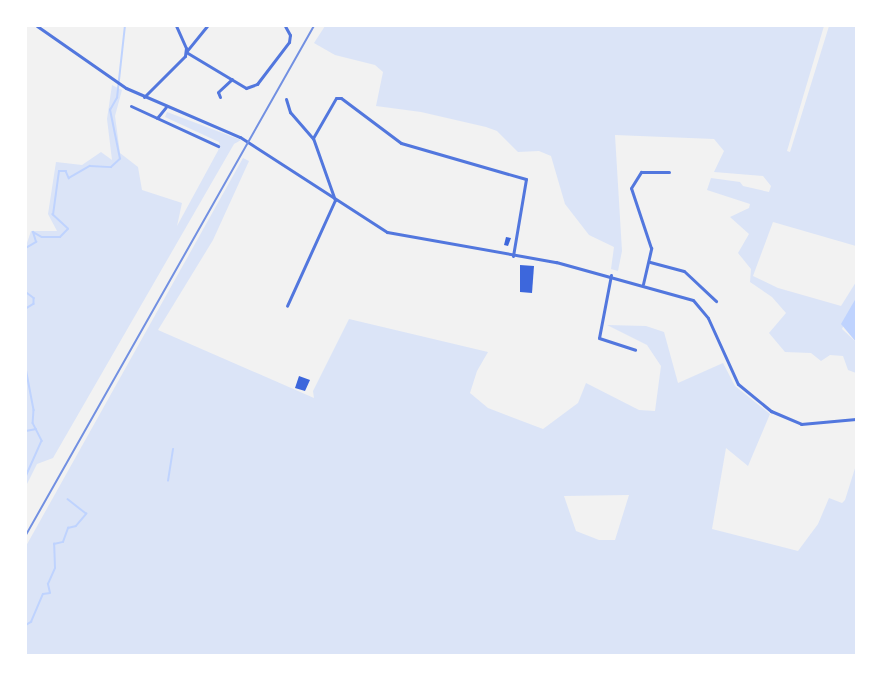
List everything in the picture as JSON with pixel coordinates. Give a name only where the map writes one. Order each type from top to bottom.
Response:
[{"type":"street","points":[[37,26],[126,88],[166,107],[240,136],[387,232],[610,275],[693,300],[708,318],[738,384],[771,411],[801,424],[856,419]]},
{"type":"street","points":[[176,26],[186,52],[246,88],[257,84],[289,42],[290,35],[285,26]]},
{"type":"street","points":[[144,97],[207,26]]},
{"type":"street","points":[[220,97],[218,92],[232,79]]},
{"type":"street","points":[[313,138],[336,98],[341,98],[368,116],[385,135],[401,143],[526,179],[513,256]]},
{"type":"street","points":[[286,99],[290,112],[313,138],[335,200],[287,306]]},
{"type":"street","points":[[131,106],[218,146]]},
{"type":"street","points":[[157,118],[166,107]]},
{"type":"street","points":[[644,284],[650,262],[648,238],[631,188],[641,172],[669,172]]},
{"type":"street","points":[[650,262],[684,272],[716,301]]},
{"type":"street","points":[[610,275],[599,338],[635,350]]},
{"type":"shaded area","points":[[325,26],[824,26],[787,151],[790,152],[829,26],[856,26],[856,246],[773,222],[753,276],[778,288],[841,306],[856,282],[856,298],[842,329],[856,342],[856,373],[848,370],[843,356],[830,355],[821,361],[811,353],[785,352],[769,333],[786,313],[772,297],[750,282],[751,269],[738,253],[749,234],[730,217],[749,208],[750,204],[707,190],[711,178],[740,182],[743,186],[769,192],[771,186],[763,176],[714,172],[724,151],[714,139],[615,135],[622,251],[618,271],[611,269],[614,247],[589,235],[565,204],[551,156],[539,151],[518,152],[497,131],[486,127],[421,112],[376,106],[383,72],[375,65],[335,55],[314,43]]},
{"type":"shaded area","points":[[112,85],[122,90],[115,116],[120,153],[138,167],[142,190],[182,203],[177,226],[220,147],[219,142],[165,117],[167,112],[241,140],[234,144],[53,458],[37,464],[26,486],[26,246],[31,231],[57,231],[48,214],[56,162],[82,165],[101,152],[112,160],[107,119]]},
{"type":"shaded area","points":[[243,158],[249,161],[213,240],[158,330],[314,398],[313,391],[349,319],[488,352],[477,371],[470,393],[488,408],[543,429],[578,403],[586,383],[639,410],[655,411],[661,366],[647,345],[607,325],[646,326],[664,332],[678,383],[723,363],[735,386],[770,414],[748,466],[726,448],[712,529],[798,551],[818,524],[829,498],[842,503],[845,500],[856,465],[856,655],[26,655],[26,546]],"holes":[[[629,495],[615,540],[599,540],[576,531],[564,496]]]},
{"type":"water","points":[[856,298],[856,342],[841,324]]},
{"type":"building","points":[[506,237],[511,238],[508,246],[504,245]]},
{"type":"building","points":[[520,265],[534,266],[532,293],[520,292]]},
{"type":"building","points":[[299,376],[310,380],[305,391],[295,388]]},
{"type":"waterway","points":[[26,248],[36,242],[33,232],[42,237],[60,237],[68,229],[53,215],[59,171],[66,171],[69,178],[90,166],[111,167],[120,159],[110,110],[117,98],[125,26]]},
{"type":"waterway","points":[[26,292],[34,298],[34,304],[26,309]]},
{"type":"waterway","points":[[26,368],[34,410],[33,423],[42,441],[26,477]]},
{"type":"waterway","points":[[26,431],[36,429]]},
{"type":"waterway","points":[[168,481],[173,449]]},
{"type":"waterway","points":[[26,625],[31,622],[43,594],[50,593],[48,584],[55,568],[54,544],[63,542],[68,528],[76,526],[86,514],[68,500]]},
{"type":"railway","points":[[26,535],[314,26]]}]
